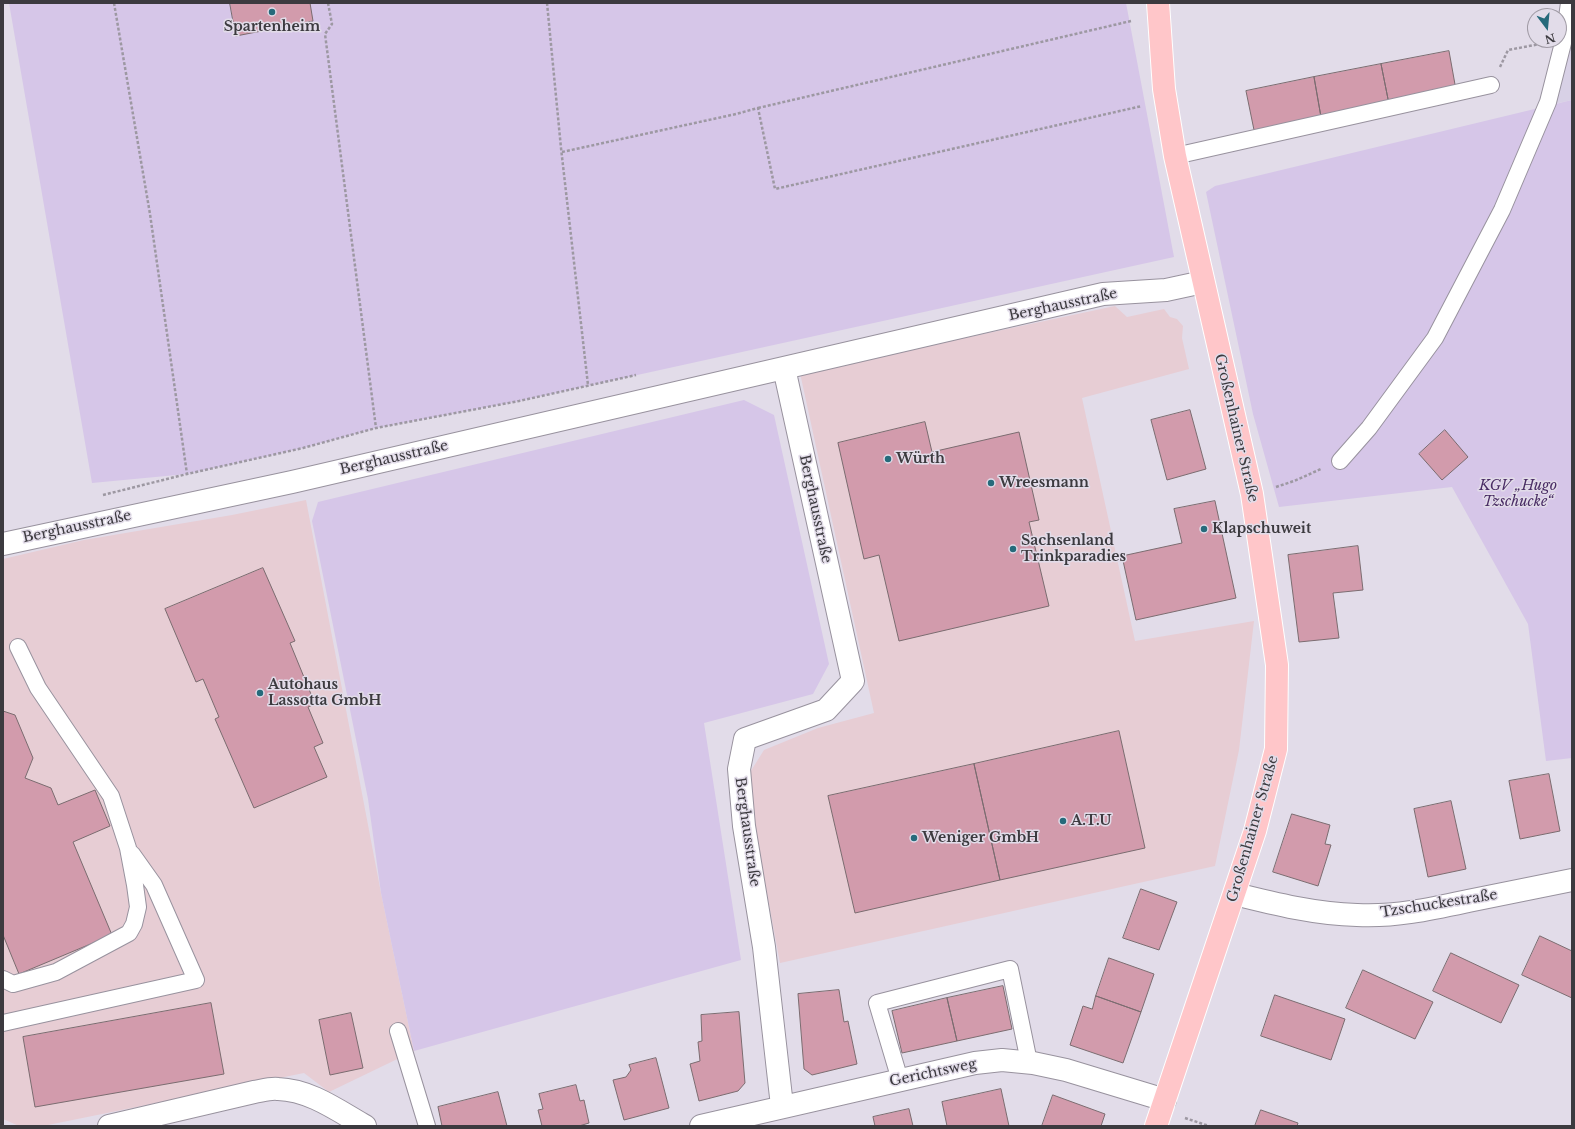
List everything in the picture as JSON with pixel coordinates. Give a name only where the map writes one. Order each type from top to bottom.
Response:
[{"type":"main road","name":"Großenhainer Straße","points":[[1156,1126],[1235,894],[1255,830],[1276,749],[1277,665],[1252,494],[1175,156],[1164,90],[1158,3]]},
{"type":"street","name":"Berghausstraße","points":[[3,544],[292,482],[1103,294],[1166,290],[1203,282]]},
{"type":"street","name":"Berghausstraße","points":[[782,1106],[764,947],[744,826],[739,769],[745,739],[826,710],[853,681],[784,368]]},
{"type":"street","name":"Tzschuckestraße","points":[[1235,894],[1277,904],[1322,912],[1357,915],[1392,915],[1572,880]]},
{"type":"street","name":"Gerichtsweg","points":[[701,1126],[782,1106],[975,1063],[1002,1060],[1029,1062],[1066,1070],[1165,1100]]},
{"type":"street","points":[[109,1126],[254,1092],[277,1089],[299,1092],[318,1099],[365,1126]]},
{"type":"lane","points":[[1567,17],[1569,3]]},
{"type":"lane","points":[[1340,461],[1369,428],[1435,338],[1502,210],[1548,102],[1562,48]]},
{"type":"lane","points":[[1175,156],[1491,85]]},
{"type":"lane","points":[[3,979],[13,984],[56,972],[129,933],[134,924],[138,907],[136,885],[128,848],[111,796],[38,688],[18,647]]},
{"type":"lane","points":[[3,1023],[196,980],[154,885],[128,848]]},
{"type":"lane","points":[[900,1080],[877,1003],[1010,969],[1029,1062]]},
{"type":"lane","points":[[398,1031],[427,1126]]},
{"type":"path","points":[[114,3],[150,214],[187,474]]},
{"type":"path","points":[[328,3],[332,24],[325,34],[376,428]]},
{"type":"path","points":[[547,3],[588,385]]},
{"type":"path","points":[[562,152],[736,114],[1131,21]]},
{"type":"path","points":[[1491,85],[1508,50],[1527,46]]},
{"type":"path","points":[[758,108],[775,189],[1146,105]]},
{"type":"path","points":[[103,495],[187,474],[303,448],[376,428],[519,401],[641,374]]},
{"type":"path","points":[[1252,494],[1294,482],[1340,461]]},
{"type":"shaded area","points":[[1572,34],[1572,100],[1554,104]]},
{"type":"shaded area","points":[[1115,306],[1127,317],[1164,309],[1170,317],[1177,319],[1183,326],[1182,338],[1189,369],[1082,398],[1135,641],[1254,621],[1239,750],[1215,866],[780,963],[756,835],[749,774],[764,750],[818,728],[874,713],[800,373]]},
{"type":"shaded area","points":[[306,500],[381,893],[414,1051],[329,1092],[304,1073],[43,1126],[19,1126],[3,1119],[3,559],[84,540],[232,515]]},
{"type":"green space","points":[[9,3],[1126,3],[1174,257],[519,401],[376,428],[303,448],[187,474],[92,483]]},
{"type":"green space","name":"KGV „Hugo Tzschucke“","points":[[1572,100],[1572,758],[1546,761],[1528,624],[1452,487],[1279,507],[1253,414],[1206,192],[1215,186]]},
{"type":"green space","points":[[744,400],[774,415],[829,664],[813,694],[704,723],[741,960],[414,1051],[381,893],[368,799],[312,521],[318,502]]},
{"type":"building","name":"Spartenheim","points":[[230,3],[310,3],[313,21],[236,36]]},
{"type":"building","points":[[1449,51],[1456,90],[1389,104],[1381,64]]},
{"type":"building","points":[[1381,64],[1389,104],[1321,117],[1314,77]]},
{"type":"building","points":[[1314,77],[1321,117],[1254,130],[1246,91]]},
{"type":"building","points":[[1190,410],[1206,469],[1167,480],[1151,420]]},
{"type":"building","points":[[925,422],[932,452],[1019,432],[1039,520],[1029,522],[1049,606],[899,641],[879,555],[864,559],[838,443]]},
{"type":"building","points":[[1445,430],[1468,457],[1442,480],[1419,454]]},
{"type":"building","points":[[1215,501],[1236,598],[1136,620],[1122,556],[1182,543],[1174,509]]},
{"type":"building","points":[[1358,546],[1363,590],[1333,593],[1339,638],[1299,642],[1288,555]]},
{"type":"building","name":"Autohaus Lassotta GmbH","points":[[263,568],[295,641],[290,643],[315,704],[308,707],[323,743],[314,747],[327,777],[254,808],[215,719],[219,717],[203,679],[196,682],[165,609]]},
{"type":"building","points":[[3,711],[15,715],[33,758],[25,778],[51,788],[58,805],[95,790],[110,826],[73,842],[112,935],[19,974],[3,935]]},
{"type":"building","name":"A.T.U","points":[[1119,731],[1145,848],[1000,880],[974,764]]},
{"type":"building","name":"Weniger GmbH","points":[[974,764],[1000,880],[855,913],[828,796]]},
{"type":"building","points":[[1549,774],[1560,831],[1520,839],[1509,781]]},
{"type":"building","points":[[1451,801],[1466,869],[1428,877],[1414,809]]},
{"type":"building","points":[[1292,814],[1330,825],[1325,844],[1331,845],[1318,886],[1273,872]]},
{"type":"building","points":[[1141,889],[1177,902],[1159,950],[1123,938]]},
{"type":"building","points":[[1540,936],[1572,951],[1572,998],[1522,975]]},
{"type":"building","points":[[1451,953],[1519,985],[1501,1023],[1433,991]]},
{"type":"building","points":[[1109,958],[1154,974],[1141,1012],[1096,996]]},
{"type":"building","points":[[1363,970],[1433,1002],[1415,1039],[1346,1008]]},
{"type":"building","points":[[1003,986],[1012,1029],[957,1041],[947,998]]},
{"type":"building","points":[[839,990],[844,1022],[848,1021],[857,1064],[812,1075],[804,1069],[798,994]]},
{"type":"building","points":[[1275,995],[1345,1019],[1331,1060],[1261,1036]]},
{"type":"building","points":[[1096,996],[1141,1012],[1123,1063],[1070,1045],[1083,1006],[1092,1009]]},
{"type":"building","points":[[947,998],[957,1041],[902,1053],[892,1011]]},
{"type":"building","points":[[211,1003],[224,1074],[35,1107],[23,1037]]},
{"type":"building","points":[[739,1012],[745,1083],[738,1091],[699,1101],[690,1064],[700,1061],[698,1042],[702,1041],[701,1015]]},
{"type":"building","points":[[351,1013],[363,1068],[330,1075],[319,1020]]},
{"type":"building","points":[[656,1058],[669,1108],[624,1120],[613,1080],[626,1077],[631,1070],[629,1065]]},
{"type":"building","points":[[576,1085],[580,1101],[584,1100],[589,1123],[579,1126],[542,1126],[538,1110],[543,1109],[539,1094]]},
{"type":"building","points":[[1001,1089],[1009,1126],[947,1126],[942,1102]]},
{"type":"building","points":[[498,1092],[507,1126],[442,1126],[438,1107]]},
{"type":"building","points":[[1053,1095],[1105,1114],[1101,1126],[1042,1126]]},
{"type":"building","points":[[909,1109],[913,1126],[875,1126],[873,1117]]},
{"type":"building","points":[[1261,1110],[1298,1123],[1297,1126],[1255,1126]]},
{"type":"place","name":"Spartenheim","points":[[272,12]]},
{"type":"place","name":"Würth","points":[[888,459]]},
{"type":"place","name":"Wreesmann","points":[[991,483]]},
{"type":"place","name":"Klapschuweit","points":[[1204,529]]},
{"type":"place","name":"Sachsenland Trinkparadies","points":[[1013,549]]},
{"type":"place","name":"Autohaus Lassotta GmbH","points":[[260,693]]},
{"type":"place","name":"A.T.U","points":[[1063,821]]},
{"type":"place","name":"Weniger GmbH","points":[[914,838]]}]
